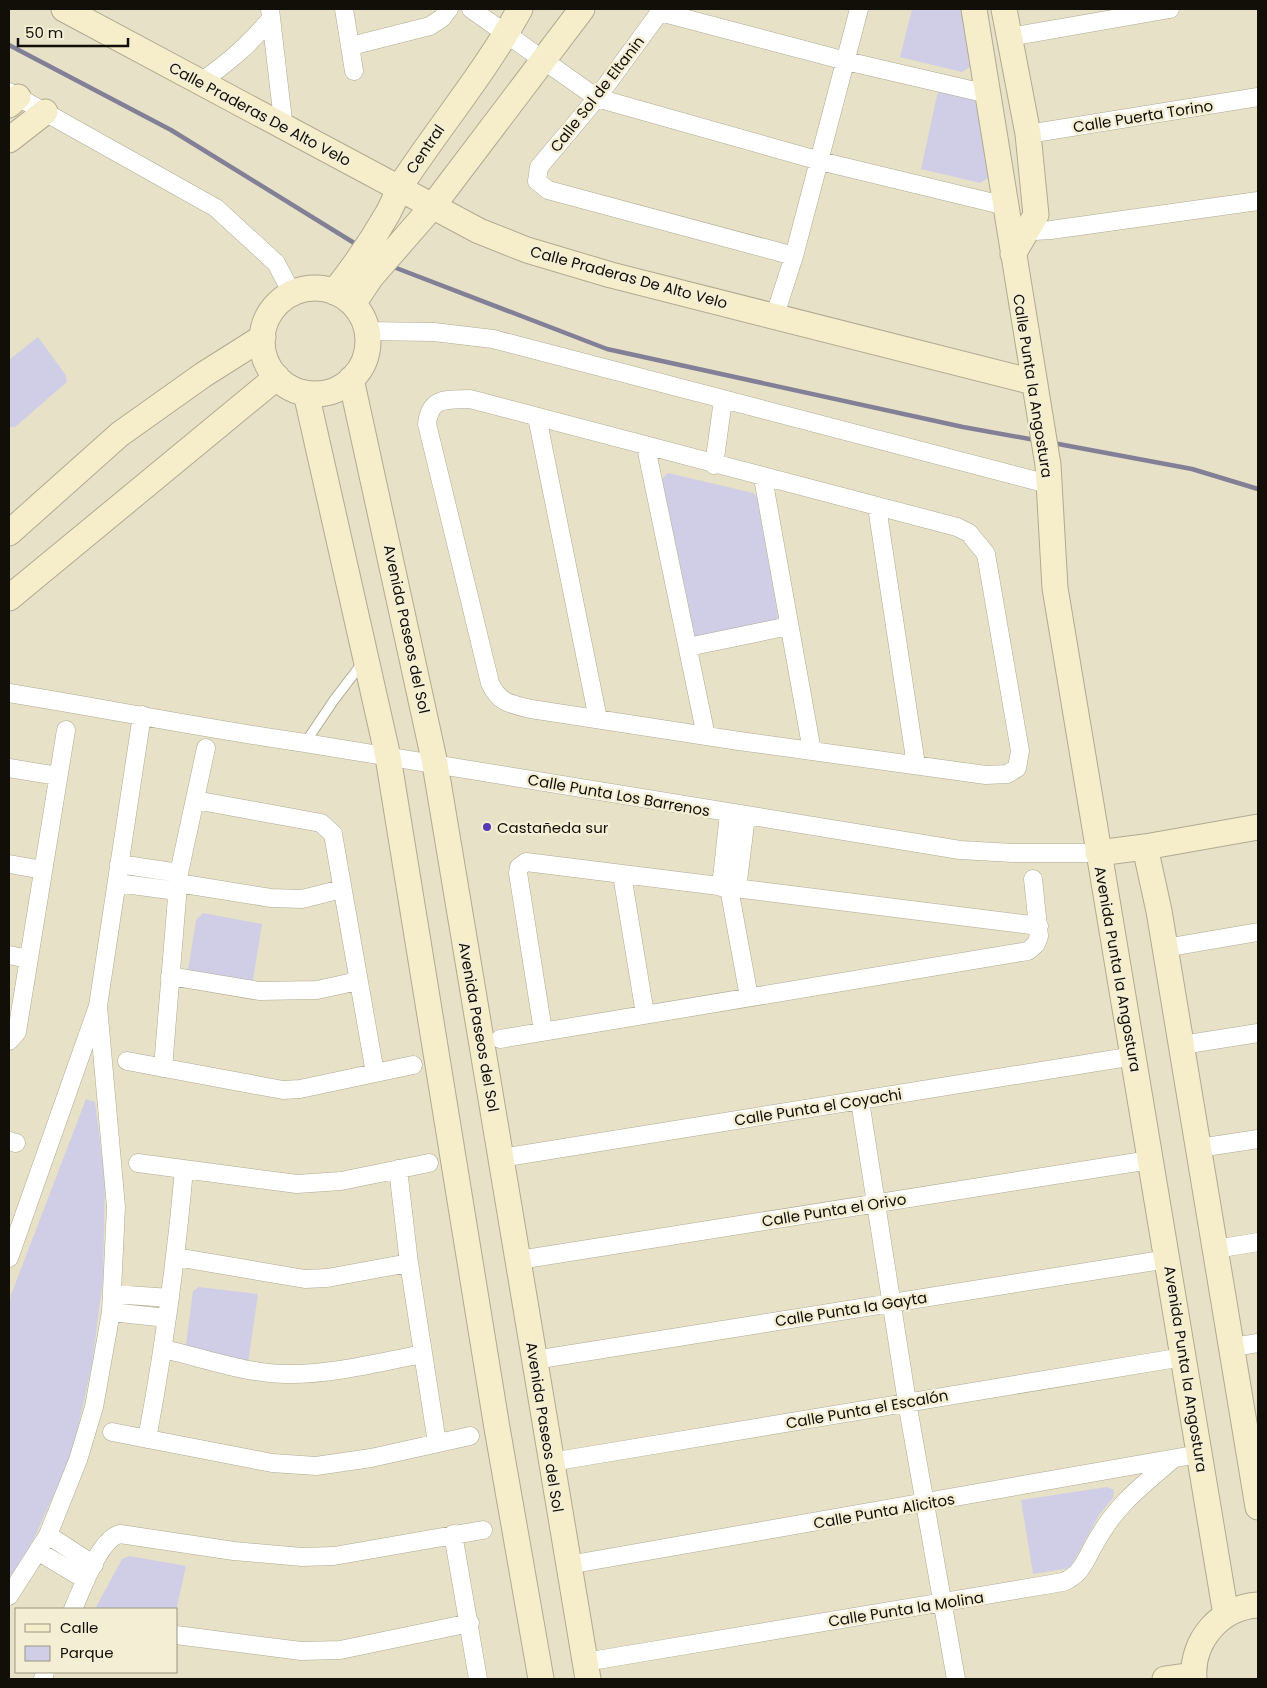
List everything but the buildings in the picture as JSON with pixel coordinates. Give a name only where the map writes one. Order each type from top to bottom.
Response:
[{"type":"street","name":"Calle Praderas De Alto Velo","points":[[64,9],[202,82],[284,129],[400,188],[424,215],[479,232],[527,250],[611,275],[776,315],[1036,393]]},
{"type":"street","points":[[344,9],[354,71]]},
{"type":"street","points":[[351,46],[430,26],[442,18],[449,9]]},
{"type":"street","points":[[471,9],[546,60],[597,98],[820,161],[1006,206]]},
{"type":"street","name":"Central","points":[[362,274],[400,188],[506,33],[520,9]]},
{"type":"street","points":[[343,298],[362,274],[424,215],[546,60],[582,9]]},
{"type":"street","points":[[776,315],[820,161],[859,9]]},
{"type":"street","name":"Calle Punta la Angostura","points":[[974,9],[1006,206],[1021,233]]},
{"type":"street","name":"Calle Punta la Angostura","points":[[1004,9],[1028,134],[1021,233],[1036,393],[1048,475],[1055,588],[1098,853]]},
{"type":"street","points":[[1009,37],[1170,9]]},
{"type":"street","points":[[661,10],[846,61],[988,94]]},
{"type":"street","name":"Calle Sol de Eltanin","points":[[661,10],[597,98],[539,167],[536,181],[548,190],[794,256]]},
{"type":"street","points":[[202,82],[246,47],[270,13]]},
{"type":"street","points":[[270,13],[284,129]]},
{"type":"street","name":"Calle Puerta Torino","points":[[1028,134],[1258,97]]},
{"type":"street","points":[[12,98],[45,112],[216,208],[276,263],[292,293]]},
{"type":"street","points":[[9,140],[45,112]]},
{"type":"street","points":[[1021,233],[1258,201]]},
{"type":"street","points":[[313,288],[343,298],[364,321],[367,330],[367,352],[358,371],[351,379],[335,390],[316,394],[295,390],[277,377],[266,358],[263,337],[265,326],[272,311],[282,299],[292,293],[313,288]]},
{"type":"street","points":[[367,330],[434,332],[493,339],[723,400],[1048,475]]},
{"type":"street","points":[[9,533],[120,434],[202,375],[263,337]]},
{"type":"street","points":[[9,598],[277,377]]},
{"type":"street","name":"Avenida Paseos del Sol","points":[[351,379],[435,764],[586,1670]]},
{"type":"street","points":[[306,393],[388,757],[497,1428],[541,1679]]},
{"type":"street","points":[[470,399],[646,447],[957,527],[969,533],[986,554],[1020,751],[1016,768],[1007,774],[986,775],[706,736],[521,707],[496,697],[490,683],[427,424],[428,412],[434,403],[446,400],[470,399]]},
{"type":"street","points":[[714,465],[723,400]]},
{"type":"street","points":[[537,417],[598,719]]},
{"type":"street","points":[[646,447],[706,736]]},
{"type":"street","points":[[763,478],[812,751]]},
{"type":"street","points":[[877,507],[916,765]]},
{"type":"street","points":[[688,647],[789,626]]},
{"type":"street","name":"Calle Punta Los Barrenos","points":[[9,693],[142,715],[211,730],[305,743],[960,850],[1013,853],[1098,853]]},
{"type":"street","points":[[9,1258],[98,1006],[142,715]]},
{"type":"street","points":[[9,1041],[17,1032],[66,730]]},
{"type":"street","points":[[163,1068],[178,882],[206,748]]},
{"type":"street","points":[[9,768],[58,776]]},
{"type":"street","points":[[195,800],[321,823],[328,827],[333,834],[375,1073]]},
{"type":"street","points":[[738,815],[729,888],[748,997]]},
{"type":"street","points":[[1258,827],[1145,847],[1165,948],[1233,1347],[1254,1449],[1258,1507]]},
{"type":"street","name":"Avenida Punta la Angostura","points":[[1145,847],[1098,853],[1134,1056],[1226,1615]]},
{"type":"street","points":[[543,1032],[518,873],[519,866],[526,862],[1039,926]]},
{"type":"street","points":[[9,864],[43,870]]},
{"type":"street","points":[[119,864],[178,882],[271,898],[302,898],[342,889]]},
{"type":"street","points":[[622,874],[645,1014]]},
{"type":"street","points":[[500,1039],[1028,950],[1036,944],[1039,936],[1033,879]]},
{"type":"street","points":[[117,883],[178,882]]},
{"type":"street","points":[[1165,948],[1258,932]]},
{"type":"street","points":[[9,955],[28,958]]},
{"type":"street","points":[[170,976],[266,992],[317,990],[358,981]]},
{"type":"street","points":[[9,1596],[39,1552],[48,1535],[78,1460],[94,1407],[111,1312],[116,1207],[98,1006]]},
{"type":"street","points":[[1182,1045],[1258,1033]]},
{"type":"street","name":"Calle Punta el Coyachi","points":[[501,1158],[1134,1056]]},
{"type":"street","points":[[127,1061],[283,1090],[300,1089],[413,1065]]},
{"type":"street","points":[[860,1100],[890,1302],[956,1679]]},
{"type":"street","points":[[1199,1148],[1258,1139]]},
{"type":"street","name":"Calle Punta el Orivo","points":[[519,1260],[1150,1160]]},
{"type":"street","points":[[138,1164],[297,1184],[341,1181],[429,1163]]},
{"type":"street","points":[[398,1169],[409,1263],[437,1443]]},
{"type":"street","points":[[147,1439],[164,1349],[176,1257],[184,1170]]},
{"type":"street","points":[[1216,1249],[1258,1242]]},
{"type":"street","points":[[176,1257],[306,1279],[327,1278],[409,1263]]},
{"type":"street","name":"Calle Punta la Gayta","points":[[534,1360],[1168,1259]]},
{"type":"street","points":[[113,1294],[170,1298]]},
{"type":"street","points":[[111,1312],[167,1318]]},
{"type":"street","points":[[1233,1347],[1258,1343]]},
{"type":"street","points":[[164,1349],[243,1368],[289,1374],[324,1372],[423,1354]]},
{"type":"street","name":"Calle Punta el Escalón","points":[[551,1462],[1183,1357]]},
{"type":"street","points":[[112,1432],[272,1463],[316,1466],[371,1458],[470,1436]]},
{"type":"street","name":"Calle Punta Alicitos","points":[[568,1565],[924,1504],[1199,1454]]},
{"type":"street","name":"Calle Punta la Molina","points":[[586,1670],[1063,1582],[1073,1578],[1081,1569],[1107,1522],[1127,1497],[1172,1460]]},
{"type":"street","points":[[74,1608],[104,1544],[113,1535],[120,1534],[234,1551],[302,1557],[334,1556],[483,1530]]},
{"type":"street","points":[[453,1534],[470,1623],[478,1679]]},
{"type":"street","points":[[48,1535],[90,1573]]},
{"type":"street","points":[[39,1552],[90,1573]]},
{"type":"street","points":[[1165,1679],[1193,1677],[1196,1656],[1204,1637],[1226,1615],[1245,1607],[1258,1605]]},
{"type":"street","points":[[178,1635],[301,1651],[340,1650],[470,1623]]},
{"type":"lane","points":[[305,743],[334,700],[366,658]]},
{"type":"green space","points":[[912,9],[961,9],[970,67],[962,72],[900,57]]},
{"type":"green space","points":[[938,91],[973,99],[978,108],[991,176],[980,183],[921,169]]},
{"type":"green space","points":[[38,337],[65,374],[67,382],[15,427],[9,427],[9,360]]},
{"type":"green space","points":[[668,473],[753,493],[757,497],[778,617],[774,624],[702,640],[695,636],[662,479]]},
{"type":"green space","points":[[203,913],[262,924],[252,986],[188,971],[196,920]]},
{"type":"green space","points":[[86,1099],[95,1102],[105,1182],[103,1279],[92,1364],[72,1454],[35,1536],[14,1575],[9,1575],[9,1307],[11,1295]]},
{"type":"green space","points":[[199,1287],[258,1294],[248,1363],[190,1351],[186,1345],[193,1291]]},
{"type":"green space","points":[[1107,1487],[1114,1490],[1113,1498],[1099,1515],[1070,1568],[1033,1574],[1021,1500]]},
{"type":"green space","points":[[129,1556],[186,1566],[177,1608],[96,1608],[122,1559]]},
{"type":"waterway","points":[[9,45],[171,130],[359,246]]},
{"type":"waterway","points":[[391,266],[607,349],[963,427],[1035,440]]},
{"type":"waterway","points":[[1053,443],[1192,469],[1258,489]]},
{"type":"place","name":"Castañeda sur","points":[[487,827]]}]
